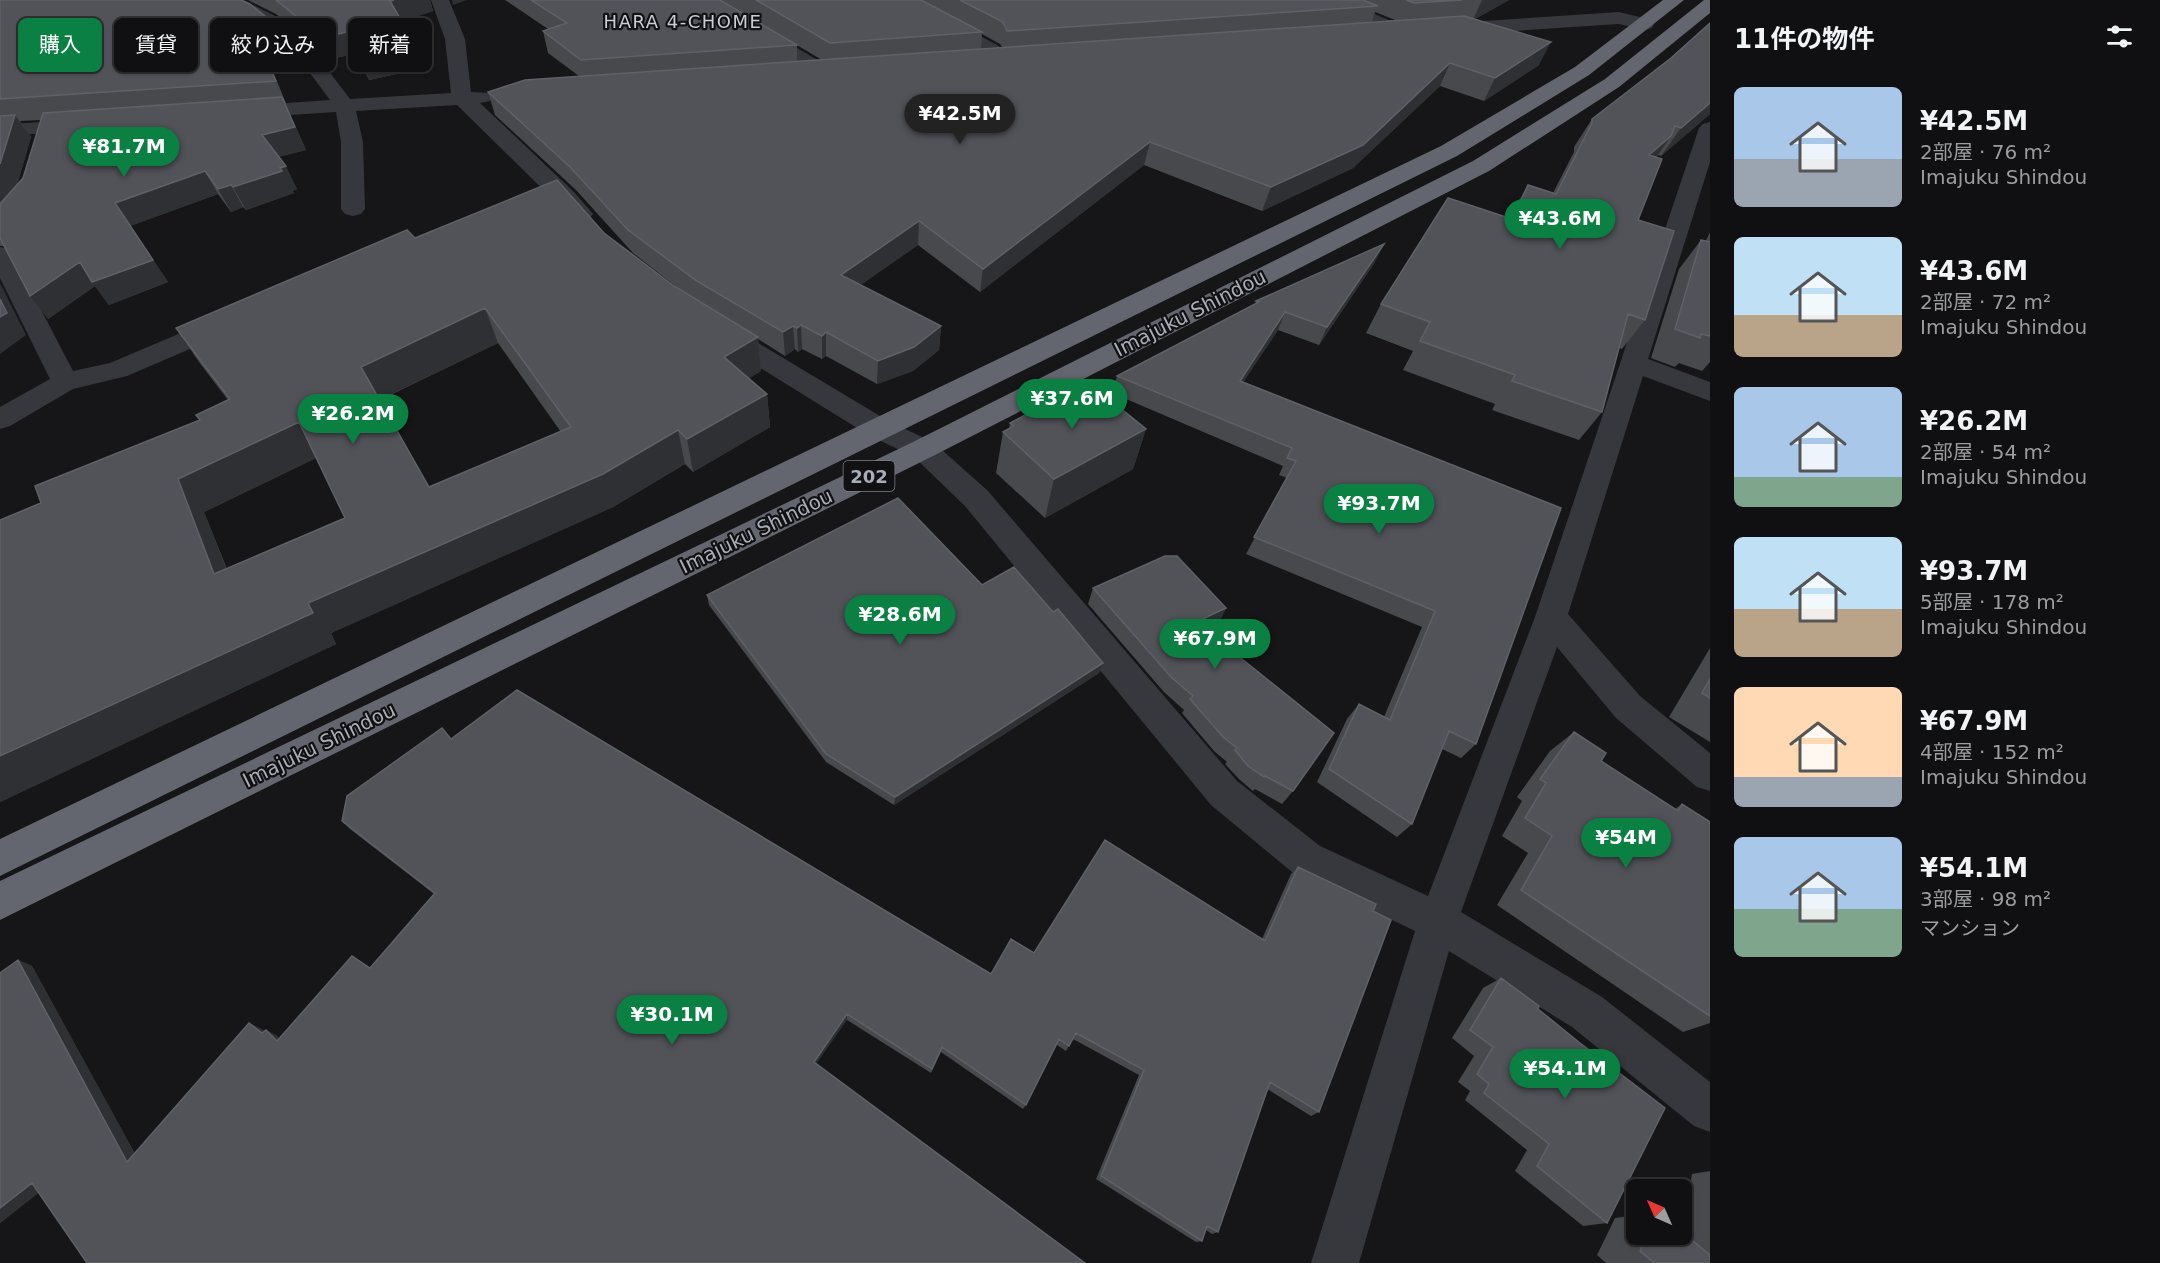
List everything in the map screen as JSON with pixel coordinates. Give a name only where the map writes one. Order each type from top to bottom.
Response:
[{"type":"highway","name":"Imajuku Shindou","points":[[0,858],[1449,151],[1582,71],[1675,0]]},
{"type":"highway","name":"Imajuku Shindou","points":[[0,901],[923,449],[1481,166],[1612,83],[1710,4]]},
{"type":"street","points":[[229,0],[268,20],[299,45],[345,106],[352,142],[353,209]]},
{"type":"street","points":[[440,0],[454,39],[462,98],[554,200],[594,228]]},
{"type":"street","points":[[704,0],[827,74]]},
{"type":"street","points":[[899,0],[993,50],[996,63]]},
{"type":"street","points":[[1325,0],[1401,32]]},
{"type":"street","points":[[1354,36],[1619,18],[1645,24]]},
{"type":"street","points":[[974,64],[1018,61]]},
{"type":"street","points":[[792,76],[849,72]]},
{"type":"street","points":[[220,114],[498,96]]},
{"type":"street","points":[[0,131],[44,138],[105,123]]},
{"type":"street","points":[[1335,1263],[1438,921],[1551,617],[1710,128]]},
{"type":"street","points":[[0,254],[65,381]]},
{"type":"street","points":[[0,419],[65,381],[117,370],[246,315]]},
{"type":"street","points":[[700,318],[880,429],[923,449],[976,498],[1224,793],[1306,859],[1438,921],[1587,1012],[1710,1110]]},
{"type":"street","points":[[1634,363],[1710,392]]},
{"type":"street","points":[[1551,617],[1628,707],[1710,775]]},
{"type":"building","points":[[0,0],[241,0],[267,18],[210,18],[210,72],[272,72],[276,81],[0,99]]},
{"type":"building","points":[[276,0],[394,0],[390,1],[400,18],[348,18],[348,34],[347,32],[336,34],[336,18],[298,18]]},
{"type":"building","points":[[531,0],[720,0],[797,45],[581,60],[543,31],[567,23]]},
{"type":"building","points":[[756,0],[921,0],[982,32],[830,43]]},
{"type":"building","points":[[960,0],[1363,0],[1378,6],[1007,31],[1003,22]]},
{"type":"building","points":[[1406,0],[1462,0],[1414,3]]},
{"type":"building","points":[[1464,16],[1551,42],[1495,78],[1450,63],[1363,145],[1271,187],[1150,142],[983,269],[919,221],[841,275],[941,326],[914,347],[878,361],[826,332],[822,336],[801,325],[797,328],[793,326],[783,332],[697,281],[628,230],[570,167],[488,92],[525,80]]},
{"type":"building","points":[[1710,23],[1710,103],[1681,128],[1675,126],[1671,136],[1649,155],[1662,159],[1638,220],[1674,231],[1645,320],[1628,314],[1602,412],[1512,381],[1515,375],[1420,341],[1430,322],[1381,304],[1448,198],[1512,219],[1528,185],[1556,194],[1592,119],[1671,58]]},
{"type":"building","points":[[282,97],[295,127],[262,135],[286,166],[280,168],[282,171],[233,187],[231,185],[218,189],[205,171],[115,203],[153,260],[92,282],[80,262],[30,296],[0,238],[0,204],[23,178],[43,113]]},
{"type":"building","points":[[15,115],[0,164],[0,116]]},
{"type":"building","points":[[557,180],[604,233],[674,286],[758,337],[724,357],[767,394],[687,439],[678,430],[603,474],[308,603],[313,613],[0,756],[0,520],[41,503],[35,486],[200,420],[196,415],[230,399],[176,328],[407,230],[415,238]],"holes":[[[485,308],[571,427],[429,487],[361,367]],[[299,422],[345,518],[214,574],[178,479]]]},
{"type":"building","points":[[1701,240],[1710,242],[1710,336],[1701,334],[1700,338],[1675,329]]},
{"type":"building","points":[[1384,244],[1327,327],[1285,312],[1240,381],[1561,508],[1476,744],[1449,731],[1412,824],[1329,769],[1359,704],[1390,720],[1435,611],[1254,537],[1296,461],[1287,458],[1292,448],[1117,376],[1259,302],[1256,301]]},
{"type":"building","points":[[0,299],[7,313],[0,317]]},
{"type":"building","points":[[1088,382],[1146,429],[1054,479],[1003,432],[1014,426],[1010,423]]},
{"type":"building","points":[[898,498],[982,585],[1014,567],[1053,612],[1058,609],[1103,663],[895,797],[826,754],[707,595]]},
{"type":"building","points":[[1165,556],[1177,556],[1226,608],[1196,622],[1334,733],[1293,791],[1264,777],[1248,766],[1235,750],[1237,748],[1223,737],[1190,699],[1193,696],[1171,677],[1093,588]]},
{"type":"building","points":[[1710,679],[1710,698],[1702,693]]},
{"type":"building","points":[[517,690],[991,974],[1011,939],[1034,953],[1105,840],[1265,941],[1298,867],[1376,904],[1373,911],[1391,920],[1319,1112],[1270,1082],[1218,1232],[1207,1226],[1202,1241],[1101,1176],[1144,1070],[1076,1033],[1069,1046],[1059,1039],[1026,1105],[942,1047],[932,1069],[847,1014],[814,1062],[1085,1263],[87,1263],[32,1183],[0,1208],[0,973],[18,960],[127,1162],[249,1023],[262,1033],[266,1030],[277,1041],[352,956],[370,968],[435,893],[342,821],[347,796],[442,728],[451,739]]},
{"type":"building","points":[[1574,732],[1606,753],[1601,761],[1678,811],[1682,804],[1710,822],[1710,1016],[1521,890],[1552,836],[1525,818],[1546,783],[1540,779]]},
{"type":"building","points":[[1501,978],[1539,1006],[1538,1009],[1580,1043],[1665,1108],[1629,1179],[1626,1179],[1626,1185],[1607,1223],[1537,1166],[1549,1144],[1484,1093],[1489,1084],[1477,1074],[1493,1047],[1470,1030]]},
{"type":"building","points":[[1692,1240],[1710,1255],[1710,1263],[1654,1263],[1640,1251],[1642,1245],[1692,1245]]},
{"type":"district","name":"HARA 4-CHOME","points":[[683,21]]}]
